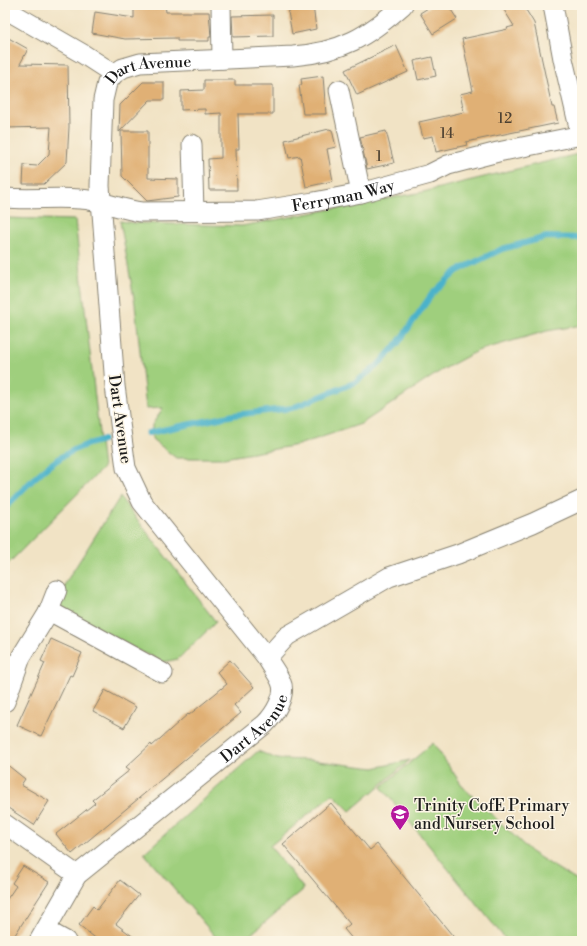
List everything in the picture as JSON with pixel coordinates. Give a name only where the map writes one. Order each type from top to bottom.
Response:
[{"type":"street","points":[[221,5],[222,59]]},
{"type":"street","name":"Dart Avenue","points":[[42,935],[77,875],[273,716],[280,702],[282,684],[267,658],[142,502],[126,468],[115,386],[100,201],[103,100],[107,83],[114,74],[123,68],[140,63],[293,56],[315,54],[334,50],[377,28],[403,5]]},
{"type":"street","name":"Ferryman Way","points":[[5,198],[80,198],[100,201],[124,209],[141,212],[257,211],[361,193],[430,174],[456,163],[498,152],[582,136],[563,59],[553,5]]},
{"type":"street","points":[[5,9],[83,54],[114,74]]},
{"type":"street","points":[[339,90],[361,193]]},
{"type":"street","points":[[192,144],[194,211]]},
{"type":"street","points":[[267,658],[287,636],[389,577],[458,554],[533,523],[582,500]]},
{"type":"street","points":[[5,702],[20,657],[48,613],[56,590]]},
{"type":"street","points":[[48,613],[53,613],[163,673]]},
{"type":"street","points":[[5,824],[77,875]]},
{"type":"street","points":[[42,935],[66,941]]},
{"type":"green space","points":[[582,153],[582,325],[547,331],[477,351],[442,370],[361,424],[298,445],[224,458],[176,458],[152,439],[152,425],[163,408],[146,409],[135,304],[120,221],[135,223],[242,226],[423,192]]},
{"type":"green space","points":[[5,218],[75,220],[103,468],[5,567]]},
{"type":"green space","points":[[120,497],[216,622],[178,659],[164,662],[137,650],[58,605],[66,582]]},
{"type":"green space","points":[[433,743],[464,788],[531,852],[582,884],[582,941],[507,941],[381,787]]},
{"type":"green space","points":[[258,751],[277,759],[310,760],[374,768],[410,760],[350,811],[333,794],[270,846],[304,889],[243,941],[219,941],[144,853]]},
{"type":"building","points":[[134,5],[165,5],[166,12],[209,12],[211,37],[209,37],[209,41],[177,41],[177,38],[125,39],[92,33],[95,12],[134,18]]},
{"type":"building","points":[[300,5],[313,5],[316,29],[292,34],[288,12]]},
{"type":"building","points":[[433,5],[448,5],[457,19],[433,34],[420,13]]},
{"type":"building","points":[[501,5],[523,5],[534,23],[552,107],[554,107],[558,123],[466,142],[467,145],[436,152],[433,136],[423,138],[419,122],[464,112],[460,94],[473,91],[462,39],[508,29],[507,28],[514,26]]},
{"type":"building","points":[[273,15],[273,36],[233,37],[232,16]]},
{"type":"building","points":[[5,36],[28,49],[20,64],[68,65],[69,127],[67,162],[44,184],[23,184],[24,165],[37,166],[49,154],[51,127],[5,128]]},
{"type":"building","points":[[396,45],[408,72],[357,95],[345,70]]},
{"type":"building","points":[[432,57],[436,76],[418,80],[414,61]]},
{"type":"building","points":[[323,76],[326,114],[303,114],[299,85],[302,85],[301,79]]},
{"type":"building","points":[[204,80],[235,80],[235,85],[273,85],[273,114],[238,114],[239,149],[236,149],[237,190],[209,190],[208,159],[221,158],[221,113],[205,114],[205,109],[181,110],[181,91],[204,90]]},
{"type":"building","points":[[143,82],[164,82],[164,100],[150,100],[119,132],[120,105]]},
{"type":"building","points":[[329,129],[332,130],[336,147],[327,149],[333,181],[306,187],[300,156],[289,158],[285,140]]},
{"type":"building","points":[[121,131],[148,131],[148,178],[178,179],[178,197],[147,201],[122,176]]},
{"type":"building","points":[[386,131],[394,163],[367,169],[360,137]]},
{"type":"building","points":[[51,639],[82,653],[72,676],[70,675],[41,736],[17,725],[45,663],[41,661]]},
{"type":"building","points":[[230,660],[254,687],[234,705],[241,713],[72,854],[56,834],[95,803],[92,800],[130,770],[126,767],[151,744],[152,746],[188,714],[189,715],[227,684],[217,672]]},
{"type":"building","points":[[105,690],[136,707],[124,728],[93,711]]},
{"type":"building","points":[[5,763],[25,779],[21,785],[49,801],[34,825],[5,806]]},
{"type":"building","points":[[331,803],[370,850],[377,844],[457,941],[354,941],[344,929],[350,924],[283,844]]},
{"type":"building","points":[[23,866],[49,882],[11,941],[5,941],[5,902],[16,886],[12,883]]},
{"type":"building","points":[[120,880],[139,895],[116,924],[139,941],[99,941],[79,925],[93,906],[97,910]]},
{"type":"waterway","points":[[148,433],[234,415],[292,408],[356,382],[378,365],[398,343],[432,294],[457,271],[502,249],[547,237],[582,238]]},
{"type":"waterway","points":[[5,508],[37,475],[61,457],[88,444],[103,440]]},
{"type":"place","name":"Trinity CofE Primary and Nursery School","points":[[400,831]]}]
